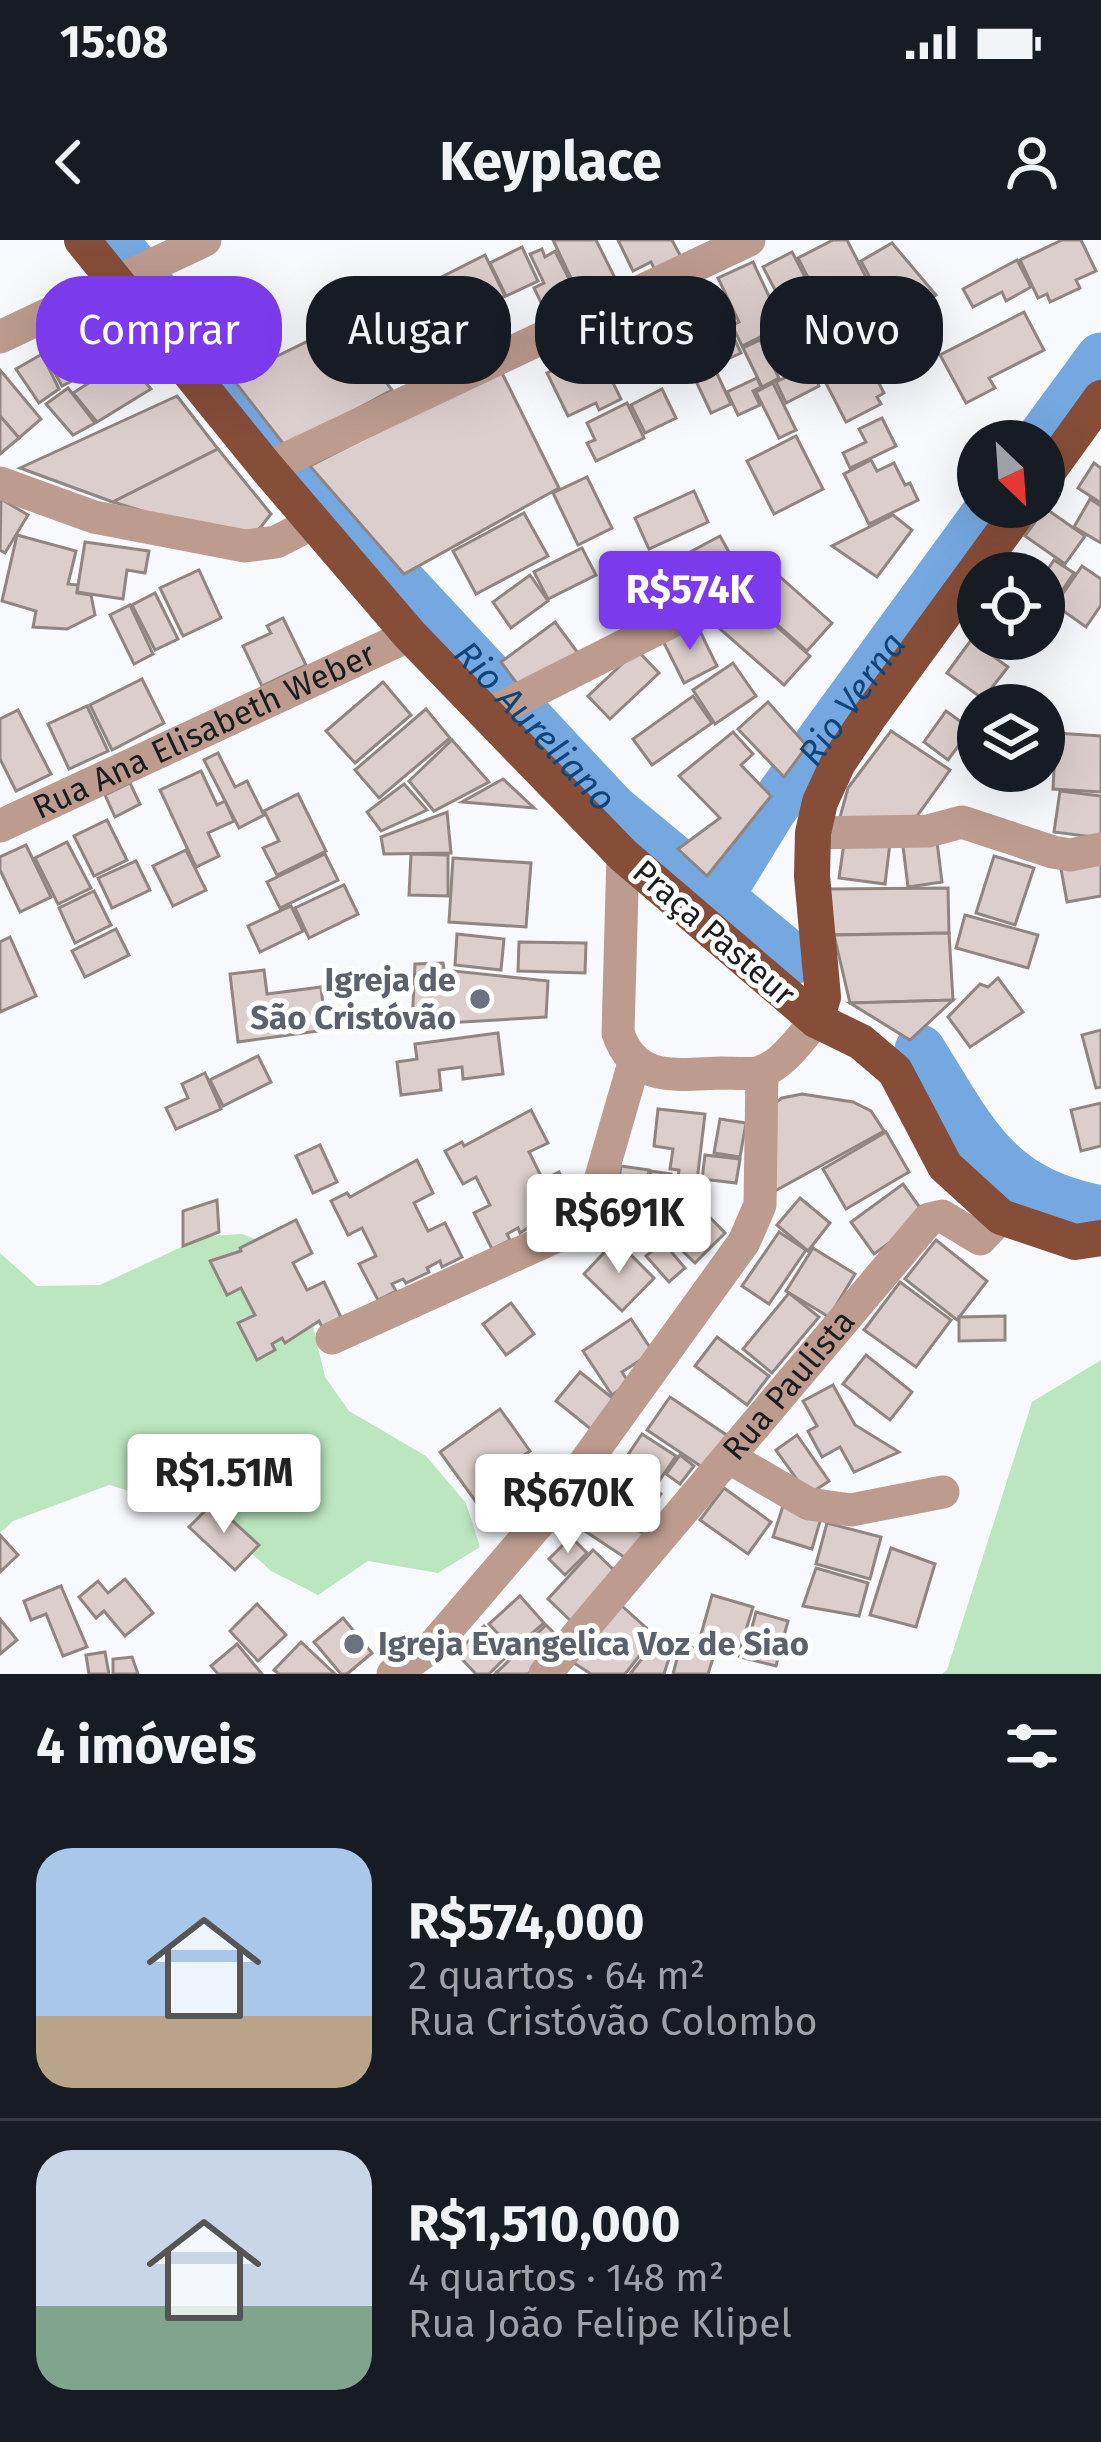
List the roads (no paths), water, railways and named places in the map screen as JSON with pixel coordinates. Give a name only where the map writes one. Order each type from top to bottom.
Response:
[{"type":"main road","points":[[82,240],[110,276]]},
{"type":"main road","points":[[198,384],[410,635],[623,855]]},
{"type":"main road","points":[[1065,448],[1101,398]]},
{"type":"main road","points":[[1007,528],[838,764],[820,802],[813,833],[823,997],[816,1020],[861,1042],[895,1071],[945,1166],[1001,1217],[1075,1242],[1101,1238]]},
{"type":"main road","name":"Praça Pasteur","points":[[623,855],[816,1020]]},
{"type":"street","points":[[128,276],[205,240]]},
{"type":"street","points":[[267,468],[749,240]]},
{"type":"street","points":[[0,337],[36,320]]},
{"type":"street","points":[[0,483],[94,517],[245,546],[276,542],[313,523]]},
{"type":"street","points":[[487,715],[752,581]]},
{"type":"street","name":"Rua Ana Elisabeth Weber","points":[[0,826],[410,635]]},
{"type":"street","points":[[813,833],[928,831],[962,822],[1053,852],[1101,849]]},
{"type":"street","name":"Praça Pasteur","points":[[623,855],[618,1033],[634,1063]]},
{"type":"street","name":"Praça Pasteur","points":[[762,1072],[816,1020]]},
{"type":"street","points":[[332,1338],[588,1222],[634,1063],[663,1074],[762,1072],[760,1205],[744,1242],[555,1504],[433,1646],[393,1674]]},
{"type":"street","name":"Rua Paulista","points":[[544,1674],[929,1219],[942,1216],[980,1239],[1001,1217]]},
{"type":"street","points":[[730,1458],[809,1504],[851,1510],[944,1492]]},
{"type":"waterway","name":"Rio Aureliano","points":[[112,240],[297,471],[611,808],[793,959]]},
{"type":"waterway","name":"Rio Verna","points":[[1055,420],[1101,358]]},
{"type":"waterway","name":"Rio Verna","points":[[719,895],[771,810],[977,528]]},
{"type":"waterway","name":"Rio Aureliano","points":[[920,1050],[973,1133],[1011,1173],[1065,1202],[1101,1211]]},
{"type":"place","name":"Igreja de São Cristóvão","points":[[480,999]]},
{"type":"place","name":"Igreja Evangelica Voz de Siao","points":[[354,1644]]}]
